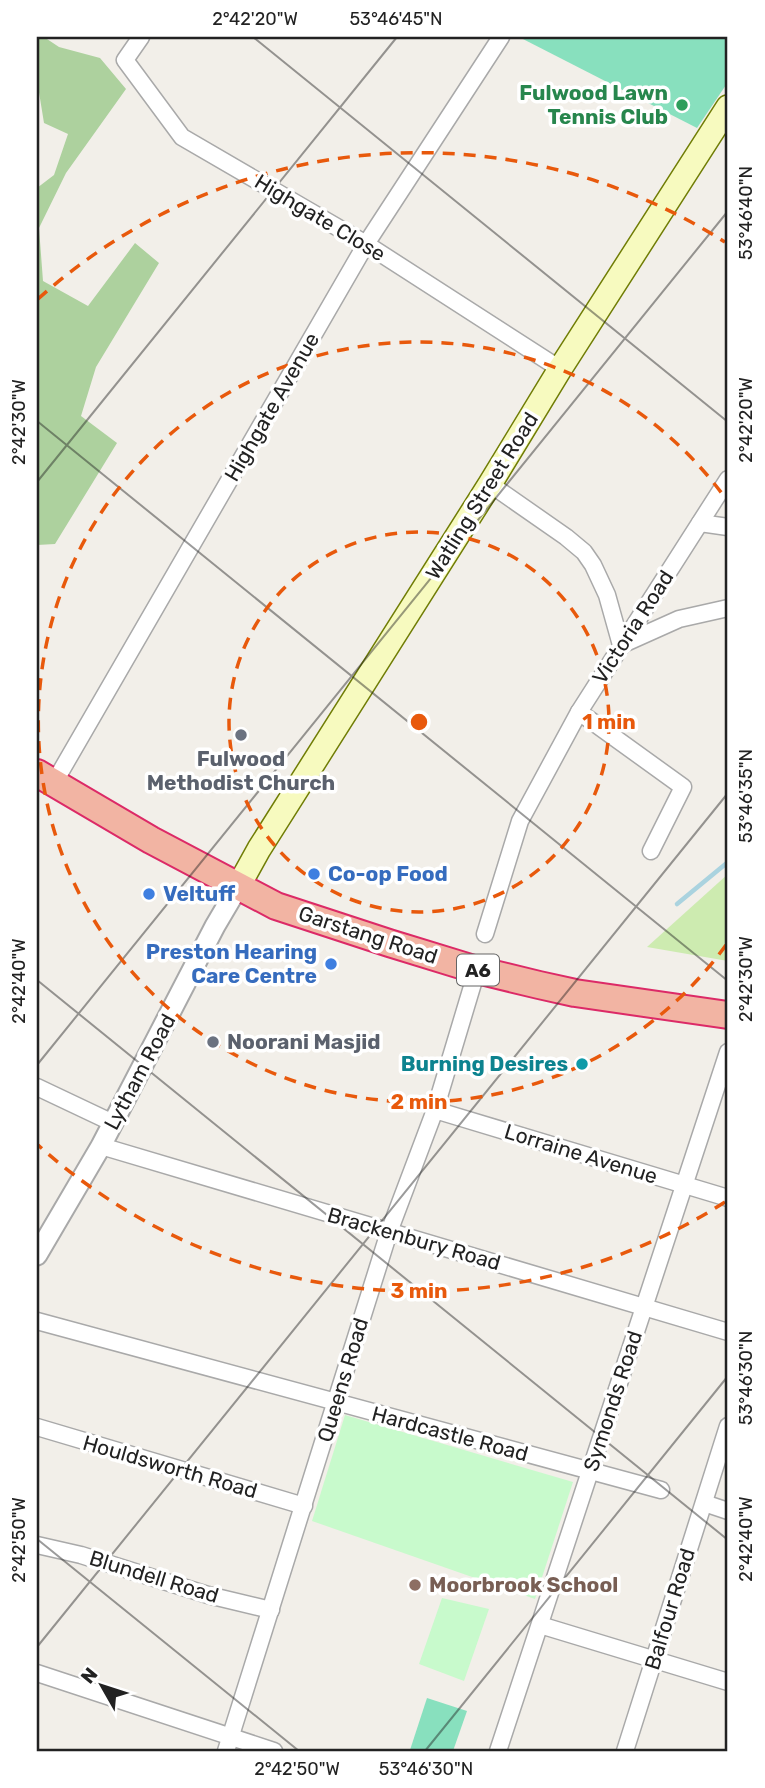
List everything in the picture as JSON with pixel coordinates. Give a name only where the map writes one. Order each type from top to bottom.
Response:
[{"type":"highway","name":"Garstang Road","points":[[45,778],[151,840],[276,906],[477,970],[575,993],[728,1015]]},
{"type":"main road","name":"Watling Street Road","points":[[238,887],[259,849],[560,369],[728,107]]},
{"type":"street","name":"Highgate Close","points":[[141,37],[125,60],[182,136],[366,244],[560,369]]},
{"type":"street","name":"Highgate Avenue","points":[[45,778],[366,244],[502,37]]},
{"type":"street","name":"Victoria Road","points":[[485,934],[520,821],[579,712],[728,479]]},
{"type":"street","points":[[490,484],[584,552],[607,595],[621,645],[679,619],[728,608]]},
{"type":"street","points":[[700,523],[728,527]]},
{"type":"street","points":[[579,712],[683,786],[651,851]]},
{"type":"street","name":"Lytham Road","points":[[37,1255],[101,1146],[238,887]]},
{"type":"street","name":"Queens Road","points":[[228,1745],[389,1233],[435,1110],[477,970]]},
{"type":"street","name":"Symonds Road","points":[[498,1751],[728,1052]]},
{"type":"street","points":[[37,1087],[113,1124]]},
{"type":"street","name":"Lorraine Avenue","points":[[435,1110],[728,1198]]},
{"type":"street","name":"Brackenbury Road","points":[[101,1146],[728,1332]]},
{"type":"street","name":"Hardcastle Road","points":[[37,1321],[661,1490]]},
{"type":"street","name":"Balfour Road","points":[[625,1751],[728,1426]]},
{"type":"street","name":"Houldsworth Road","points":[[37,1427],[303,1506]]},
{"type":"street","points":[[704,1503],[728,1511]]},
{"type":"street","name":"Blundell Road","points":[[37,1545],[81,1555],[208,1595],[271,1610]]},
{"type":"street","points":[[540,1625],[728,1682]]},
{"type":"street","points":[[37,1673],[228,1745],[274,1751]]},
{"type":"green space","points":[[37,37],[44,37],[59,47],[100,58],[126,89],[66,173],[39,228],[43,281],[88,306],[135,243],[159,263],[96,367],[81,416],[117,443],[55,544],[37,545],[37,188],[54,175],[68,134],[44,123],[37,80]]},
{"type":"green space","name":"Fulwood Lawn Tennis Club","points":[[519,37],[724,37],[728,39],[728,82],[697,128]]},
{"type":"green space","points":[[728,874],[728,961],[647,947]]},
{"type":"green space","points":[[345,1415],[573,1482],[535,1599],[312,1521]]},
{"type":"green space","points":[[442,1598],[489,1609],[464,1681],[419,1664]]},
{"type":"green space","points":[[427,1698],[467,1711],[453,1751],[410,1750]]},
{"type":"waterway","points":[[677,904],[728,862]]},
{"type":"place","name":"Fulwood Lawn Tennis Club","points":[[682,105]]},
{"type":"place","name":"Fulwood Methodist Church","points":[[241,735]]},
{"type":"place","name":"Co-op Food","points":[[314,874]]},
{"type":"place","name":"Veltuff","points":[[149,894]]},
{"type":"place","name":"Preston Hearing Care Centre","points":[[331,964]]},
{"type":"place","name":"Noorani Masjid","points":[[213,1042]]},
{"type":"place","name":"Burning Desires","points":[[582,1064]]},
{"type":"place","name":"Moorbrook School","points":[[415,1585]]}]
